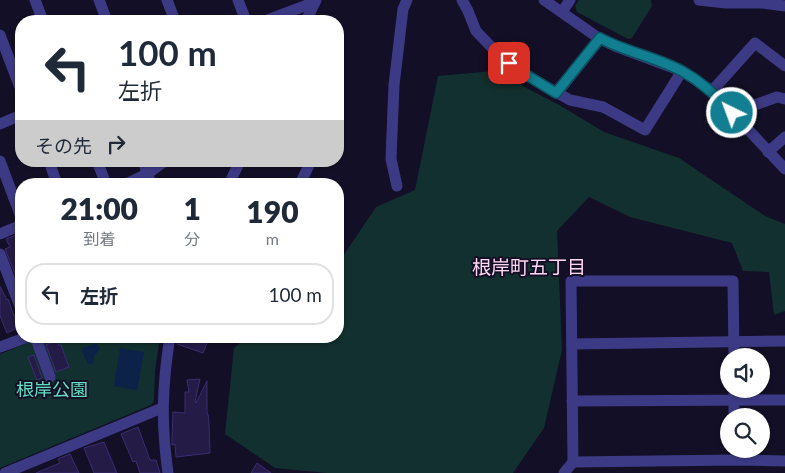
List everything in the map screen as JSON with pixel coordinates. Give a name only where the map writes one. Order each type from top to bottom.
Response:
[{"type":"street","points":[[35,0],[41,15]]},
{"type":"street","points":[[99,0],[105,15]]},
{"type":"street","points":[[167,0],[173,15]]},
{"type":"street","points":[[238,0],[244,15]]},
{"type":"street","points":[[397,186],[391,159],[394,85],[403,10],[407,0]]},
{"type":"street","points":[[462,0],[476,31],[499,55],[520,71],[570,100],[603,107],[645,130],[682,71]]},
{"type":"street","points":[[562,12],[570,0]]},
{"type":"street","points":[[699,0],[785,6]]},
{"type":"street","points":[[281,15],[315,1]]},
{"type":"street","points":[[309,15],[315,1]]},
{"type":"street","points":[[548,1],[600,38],[615,46],[682,71],[712,91],[785,169]]},
{"type":"street","points":[[0,36],[15,75]]},
{"type":"street","points":[[556,93],[600,38]]},
{"type":"street","points":[[712,91],[755,43],[785,66]]},
{"type":"street","points":[[732,113],[777,97],[785,99]]},
{"type":"street","points":[[0,124],[15,118]]},
{"type":"street","points":[[768,152],[785,137]]},
{"type":"street","points":[[0,161],[15,201]]},
{"type":"street","points":[[150,178],[160,167]]},
{"type":"street","points":[[0,234],[15,228]]},
{"type":"street","points":[[0,254],[15,293]]},
{"type":"street","points":[[564,473],[573,462],[571,281],[733,281],[734,348]]},
{"type":"street","points":[[572,344],[785,341]]},
{"type":"street","points":[[0,347],[15,342]]},
{"type":"street","points":[[38,343],[50,377]]},
{"type":"street","points":[[168,473],[162,408],[164,372],[169,343]]},
{"type":"street","points":[[572,402],[720,395]]},
{"type":"street","points":[[768,398],[785,400]]},
{"type":"street","points":[[5,473],[162,408]]},
{"type":"street","points":[[573,462],[642,467],[702,461],[720,457]]},
{"type":"street","points":[[749,458],[760,461],[785,461]]},
{"type":"street","points":[[702,461],[702,473]]},
{"type":"street","points":[[760,461],[760,473]]},
{"type":"green space","points":[[579,0],[651,0],[652,6],[632,38],[628,39],[577,12],[575,6]]},
{"type":"green space","points":[[494,71],[561,106],[604,132],[679,158],[765,216],[785,224],[785,311],[774,315],[769,272],[743,271],[732,243],[630,217],[589,197],[557,231],[562,350],[544,428],[513,473],[327,473],[275,468],[225,434],[234,348],[240,343],[344,343],[344,255],[376,207],[415,190],[438,76]]},
{"type":"green space","name":"根岸公園","points":[[28,343],[159,343],[155,371],[154,401],[151,405],[0,468],[0,354]]},
{"type":"water","points":[[95,344],[100,349],[94,356],[93,364],[88,364],[82,351],[83,348]]},
{"type":"water","points":[[120,348],[144,352],[137,390],[114,386]]},
{"type":"building","points":[[15,235],[15,274],[5,249],[10,247],[6,239]]},
{"type":"building","points":[[0,286],[15,316],[15,329],[7,333],[0,316]]},
{"type":"building","points":[[58,343],[59,346],[61,345],[69,367],[56,372],[46,345]]},
{"type":"building","points":[[177,343],[207,343],[203,353]]},
{"type":"building","points":[[34,355],[42,378],[37,380],[28,357]]},
{"type":"building","points":[[200,379],[195,402],[207,381],[210,453],[176,457],[175,444],[172,445],[173,412],[185,413],[185,392],[189,392],[187,380]]},
{"type":"building","points":[[138,427],[150,460],[156,460],[160,473],[140,473],[136,461],[133,462],[121,434]]},
{"type":"building","points":[[104,442],[117,473],[94,473],[84,448]]},
{"type":"building","points":[[70,454],[79,473],[36,473],[60,463],[58,459]]},
{"type":"building","points":[[257,463],[271,473],[251,473]]},
{"type":"district","name":"根岸町五丁目","points":[[529,267]]},
{"type":"route","points":[[509,63],[556,93],[600,38],[615,46],[682,71],[712,91],[732,113]]}]
